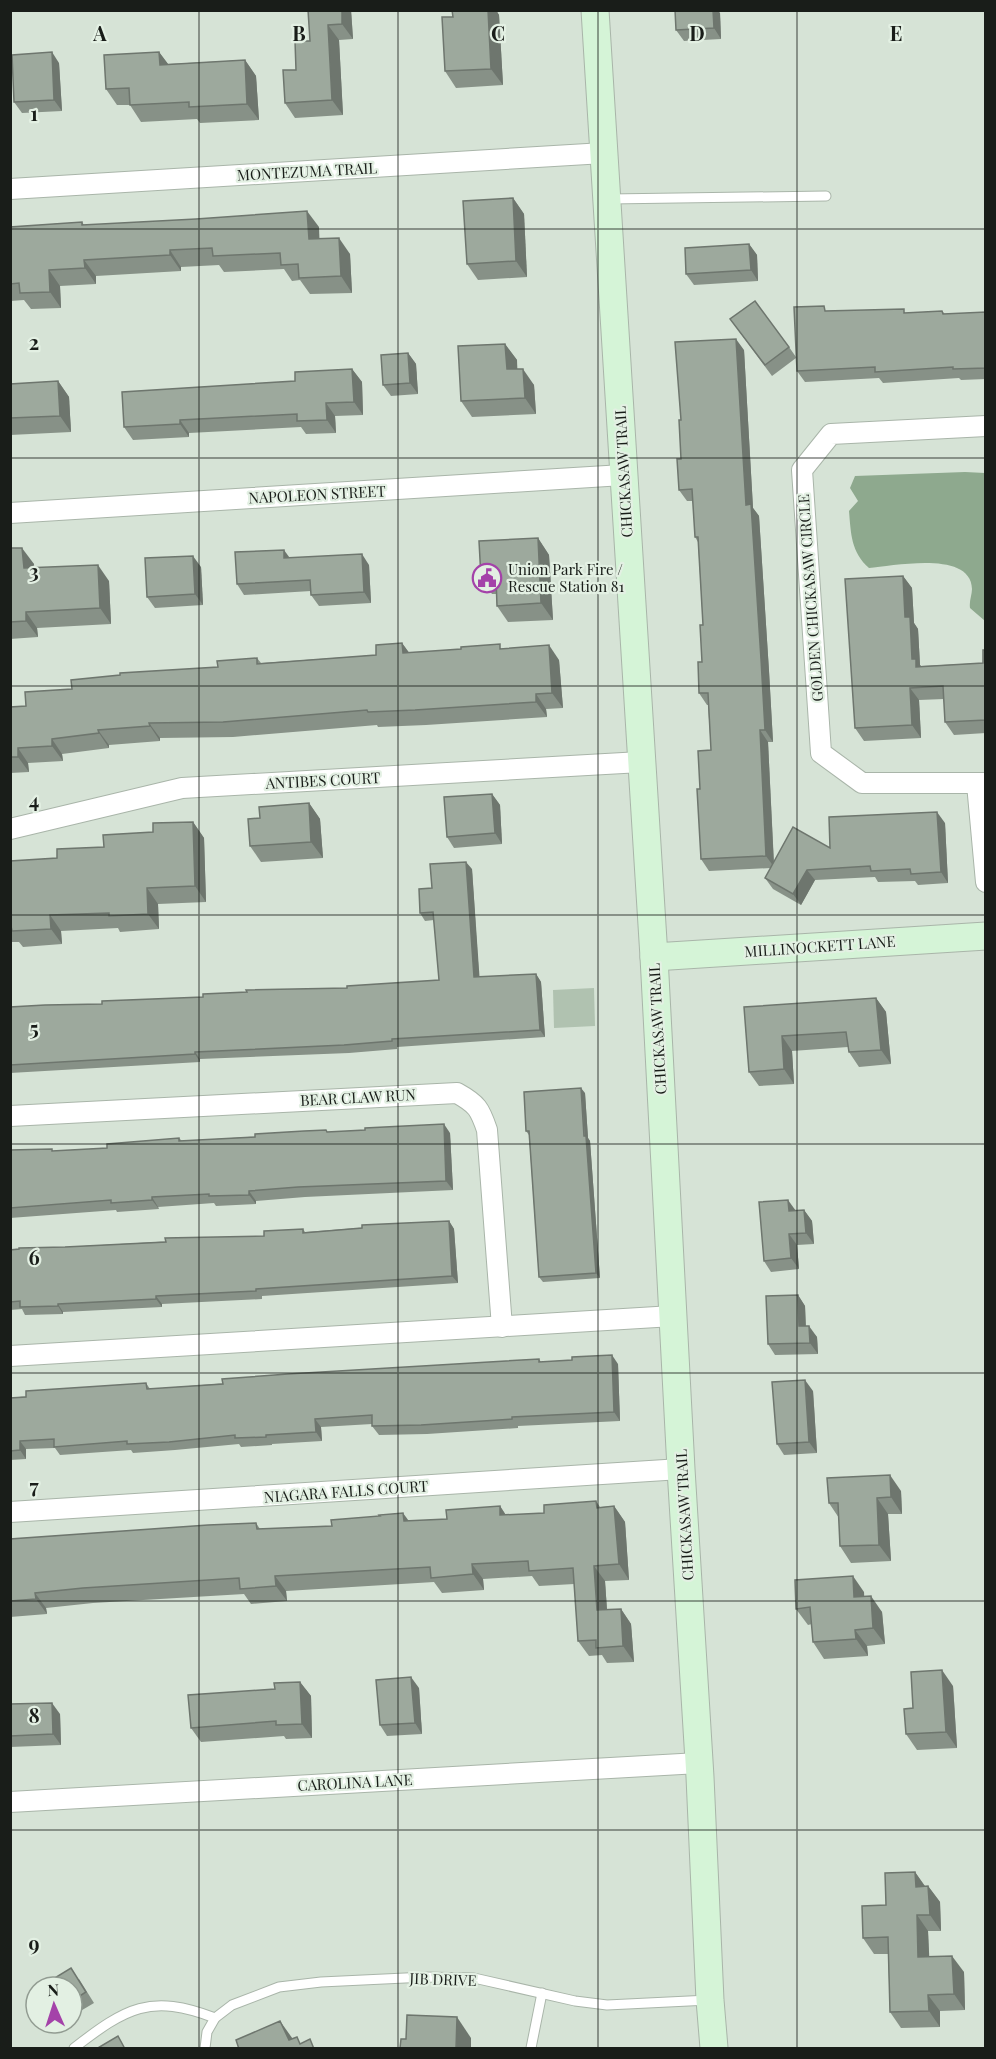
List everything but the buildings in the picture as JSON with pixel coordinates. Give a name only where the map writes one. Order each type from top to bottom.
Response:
[{"type":"street","name":"CHICKASAW TRAIL","points":[[595,10],[640,762],[654,957],[714,2049]]},
{"type":"street","name":"MONTEZUMA TRAIL","points":[[10,189],[604,153]]},
{"type":"street","name":"GOLDEN CHICKASAW CIRCLE","points":[[981,783],[862,783],[821,753],[802,470],[831,434],[986,426]]},
{"type":"street","name":"NAPOLEON STREET","points":[[10,513],[623,476]]},
{"type":"street","name":"ANTIBES COURT","points":[[10,829],[182,788],[640,762]]},
{"type":"street","points":[[981,783],[986,882]]},
{"type":"street","name":"MILLINOCKETT LANE","points":[[654,957],[986,936]]},
{"type":"street","name":"BEAR CLAW RUN","points":[[10,1116],[457,1093],[470,1100],[480,1110],[488,1131],[502,1327]]},
{"type":"street","points":[[10,1356],[673,1316]]},
{"type":"street","name":"NIAGARA FALLS COURT","points":[[10,1512],[681,1469]]},
{"type":"street","name":"CAROLINA LANE","points":[[10,1802],[699,1763]]},
{"type":"lane","points":[[607,199],[825,195]]},
{"type":"lane","name":"JIB DRIVE","points":[[215,2018],[232,2005],[279,1987],[321,1982],[426,1977],[474,1978],[575,2001],[607,2005],[710,2000]]},
{"type":"lane","points":[[531,2049],[542,1993]]},
{"type":"lane","points":[[74,2049],[109,2021],[140,2007],[166,2004],[190,2008],[215,2018],[207,2032],[205,2049]]},
{"type":"shaded area","points":[[985,473],[985,621],[970,608],[972,589],[968,577],[959,569],[930,563],[869,568],[855,549],[850,527],[849,511],[858,501],[850,488],[855,476]]},
{"type":"shaded area","points":[[594,988],[595,1026],[554,1028],[553,990]]},
{"type":"place","name":"Union Park Fire / Rescue Station 81","points":[[487,578]]}]
